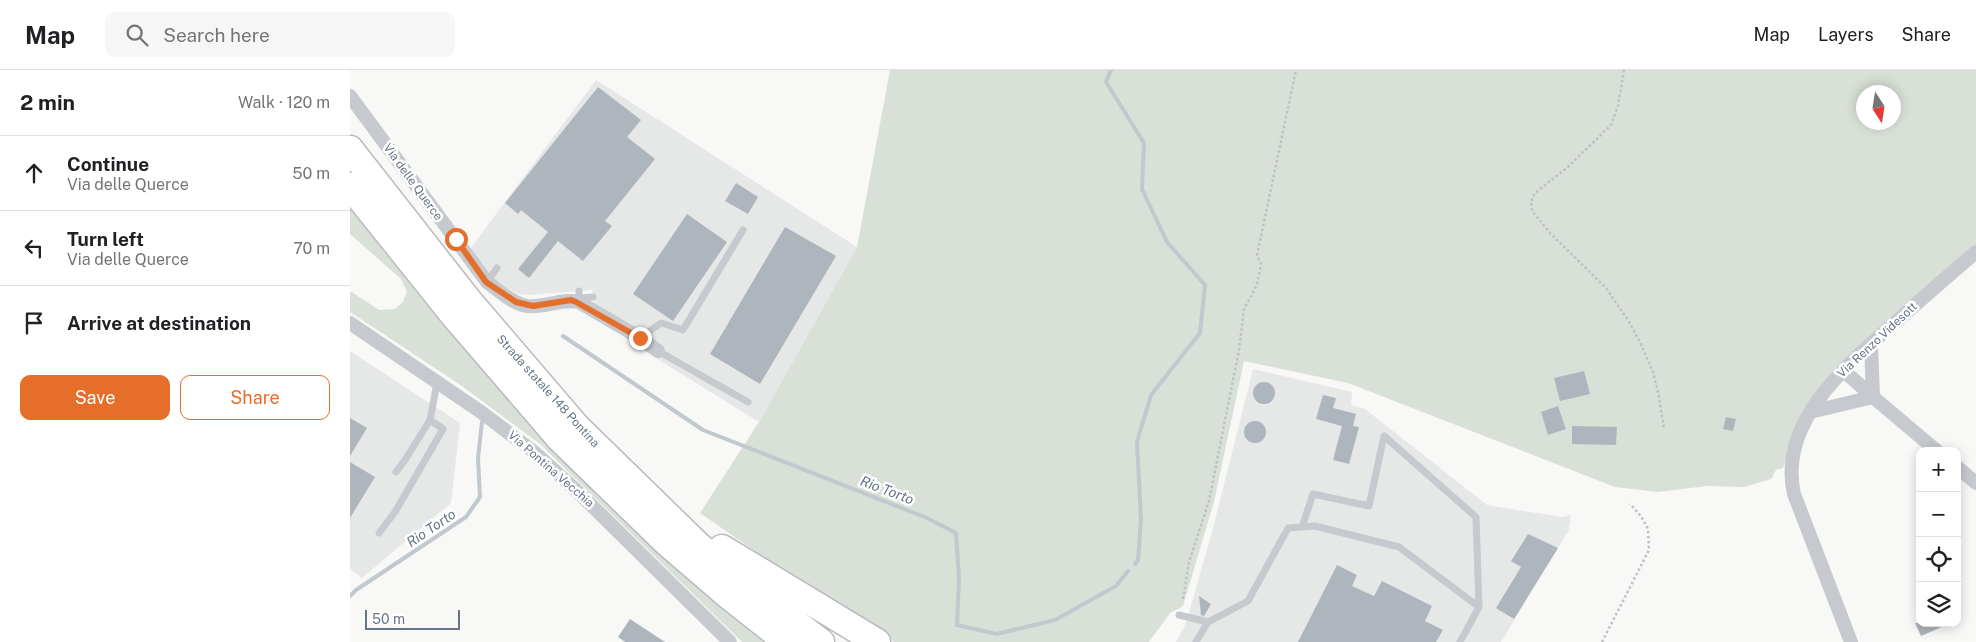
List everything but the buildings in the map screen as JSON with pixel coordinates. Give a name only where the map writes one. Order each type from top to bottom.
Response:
[{"type":"highway","name":"Strada statale 148 Pontina","points":[[350,149],[469,301],[506,360]]},
{"type":"highway","name":"Strada statale 148 Pontina","points":[[350,186],[449,309],[506,360],[531,389],[577,427],[662,511],[735,576],[821,642]]},
{"type":"highway","name":"Strada statale 148 Pontina","points":[[531,389],[560,439],[667,543],[725,593],[787,642]]},
{"type":"highway","points":[[662,511],[877,642]]},
{"type":"street","name":"Via delle Querce","points":[[350,96],[486,282],[516,302],[526,306],[577,297]]},
{"type":"street","name":"Via Renzo Videsott","points":[[1851,642],[1792,488],[1792,460],[1810,412],[1843,370],[1976,252]]},
{"type":"street","points":[[577,297],[579,302],[640,338],[658,351]]},
{"type":"street","name":"Via Pontina Vecchia","points":[[350,323],[496,422],[553,468],[730,642]]},
{"type":"street","points":[[1871,344],[1873,397]]},
{"type":"street","points":[[1843,370],[1932,447]]},
{"type":"street","points":[[1810,412],[1873,397]]},
{"type":"street","points":[[1961,470],[1976,483]]},
{"type":"lane","points":[[640,338],[661,323],[683,330],[743,230]]},
{"type":"lane","points":[[486,282],[496,268]]},
{"type":"lane","points":[[577,297],[593,297]]},
{"type":"lane","points":[[658,351],[748,402]]},
{"type":"lane","points":[[396,472],[430,420],[437,383]]},
{"type":"lane","points":[[379,533],[395,512],[443,429],[430,420]]},
{"type":"lane","points":[[1302,527],[1314,494],[1369,506],[1384,436],[1476,517],[1479,607],[1460,642]]},
{"type":"lane","points":[[1196,642],[1208,622],[1248,601],[1288,528],[1315,526],[1399,547],[1479,607]]},
{"type":"lane","points":[[1179,615],[1208,622]]},
{"type":"path","points":[[1183,599],[1189,562],[1209,501],[1239,350],[1244,309],[1257,285],[1262,264],[1257,255],[1296,70]]},
{"type":"path","points":[[1624,70],[1618,106],[1611,125],[1568,167],[1535,193],[1531,202],[1532,211],[1550,233],[1606,288],[1628,320],[1639,340],[1660,396],[1664,429]]},
{"type":"path","points":[[1602,642],[1649,550],[1648,529],[1641,516],[1630,504]]},
{"type":"shaded area","points":[[890,70],[1976,70],[1976,245],[1868,338],[1828,379],[1806,408],[1783,468],[1776,470],[1771,479],[1744,487],[1707,486],[1658,492],[1615,487],[1348,383],[1244,361],[1214,502],[1183,606],[1170,613],[1149,642],[894,642],[772,563],[700,513],[759,422],[857,247]]},
{"type":"shaded area","points":[[596,80],[857,247],[759,422],[654,357],[661,345],[595,303],[592,290],[530,295],[518,294],[498,283],[470,249]]},
{"type":"shaded area","points":[[350,190],[779,642],[742,642],[540,444],[462,386],[350,312],[350,291],[379,310],[395,309],[403,302],[407,292],[401,279],[350,234]]},
{"type":"shaded area","points":[[350,351],[460,423],[451,503],[362,578],[350,569]]},
{"type":"shaded area","points":[[1253,369],[1352,392],[1351,405],[1365,409],[1487,505],[1562,517],[1571,515],[1569,530],[1501,642],[1176,642],[1185,626],[1213,528]]},
{"type":"waterway","name":"Rio Torto","points":[[1111,70],[1106,82],[1144,143],[1142,189],[1167,242],[1205,285],[1200,333],[1151,395],[1137,442],[1141,519],[1138,560],[1135,564]]},
{"type":"waterway","name":"Rio Torto","points":[[563,336],[703,430],[927,518],[956,533],[959,579],[957,625],[997,634],[1055,620],[1116,586],[1128,571]]},
{"type":"waterway","name":"Rio Torto","points":[[350,596],[356,590],[466,517],[480,497],[478,458],[482,422]]},
{"type":"route","points":[[456,239],[486,282],[516,302],[526,306],[571,300],[579,302],[640,338]]}]
